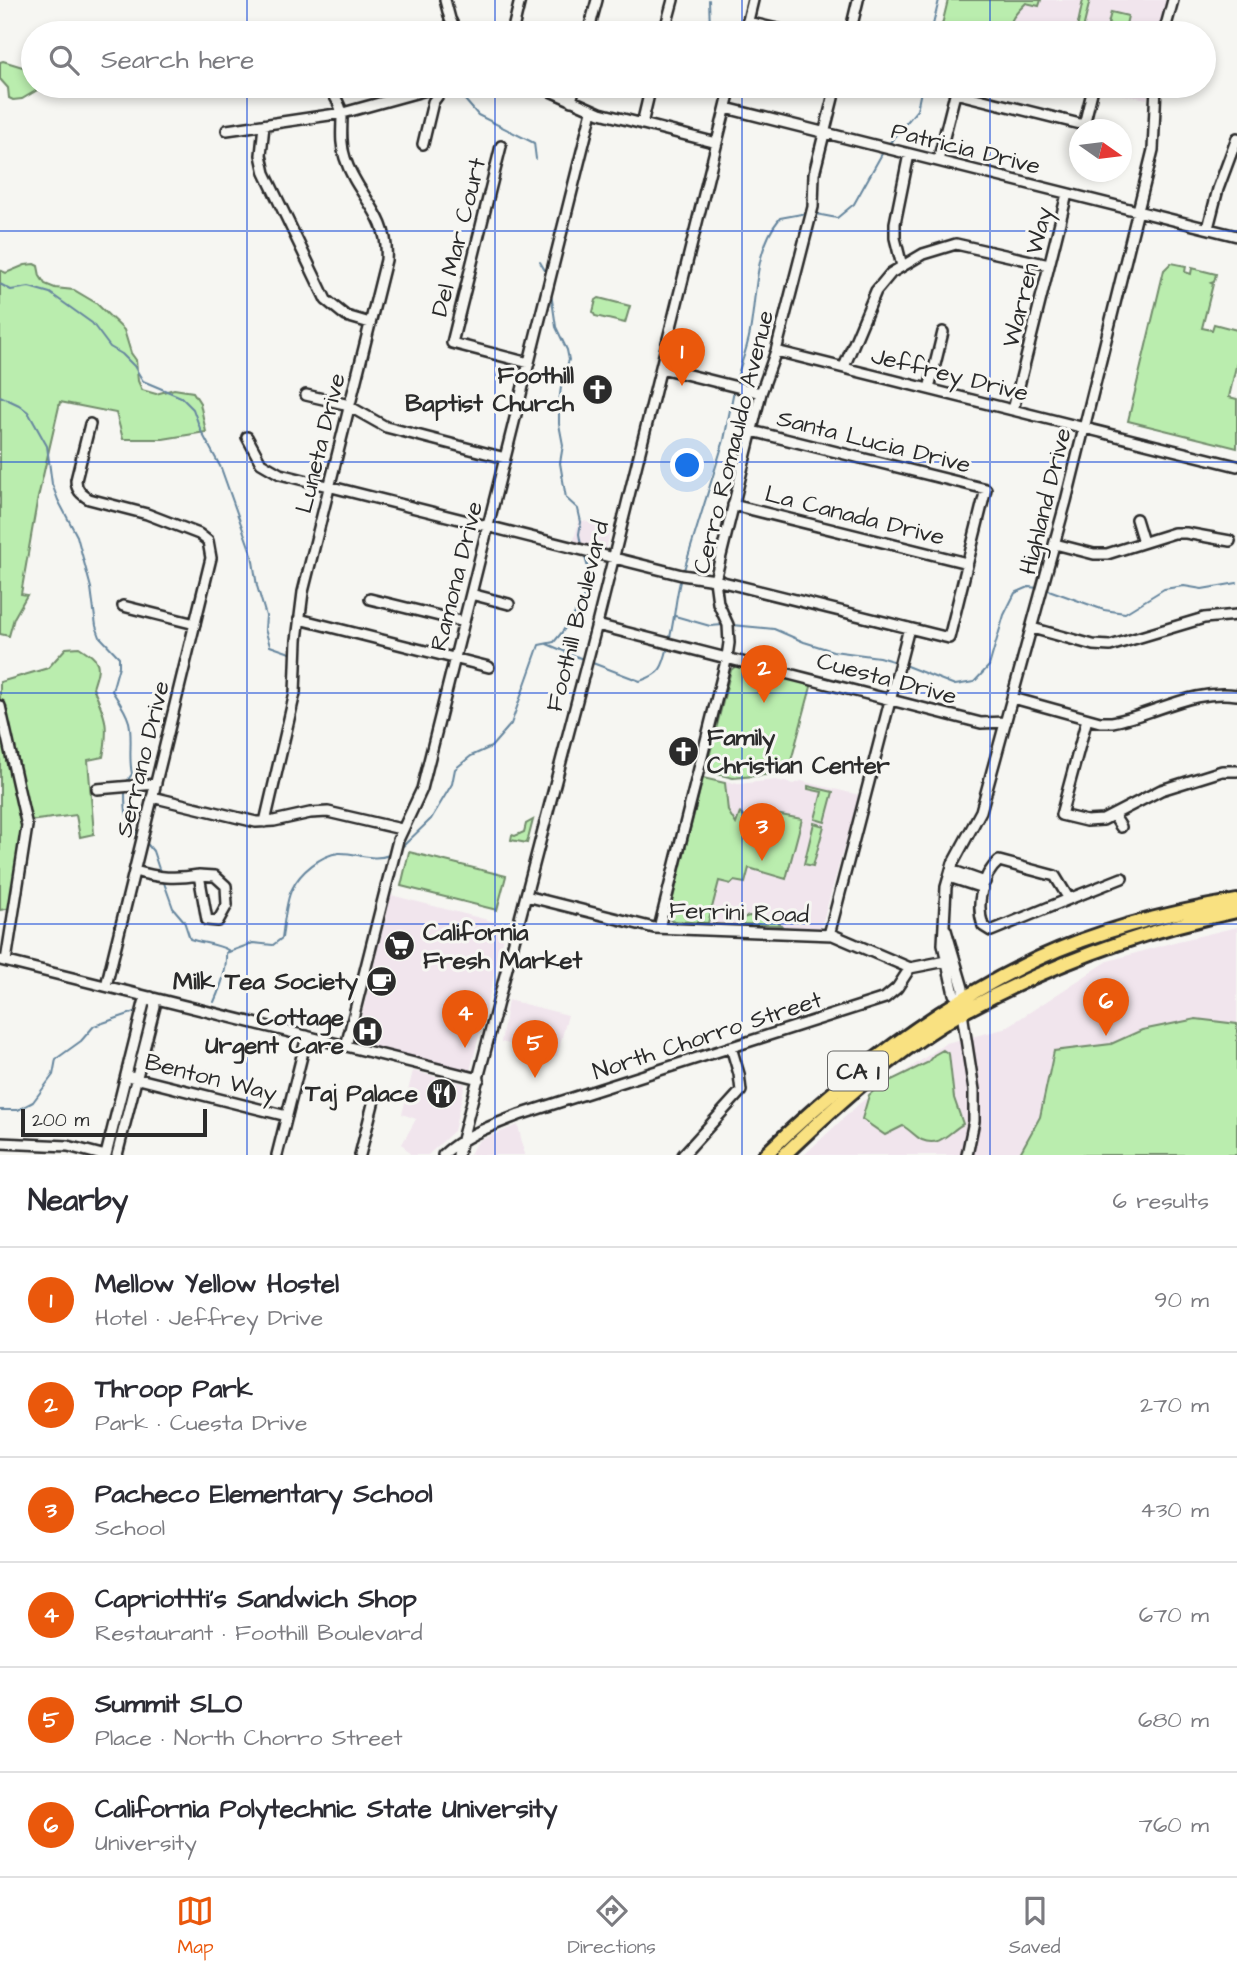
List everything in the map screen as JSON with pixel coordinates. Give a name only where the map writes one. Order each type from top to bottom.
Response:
[{"type":"highway","name":"CA 1","points":[[784,1155],[826,1115],[961,1007],[1040,958],[1142,922],[1237,901]]},
{"type":"highway","name":"CA 1","points":[[765,1155],[817,1105],[869,1062],[948,1007],[961,1007],[1130,939],[1188,921],[1237,911]]},
{"type":"street","points":[[445,0],[451,21]]},
{"type":"street","points":[[515,21],[520,0]]},
{"type":"street","points":[[591,21],[597,0]]},
{"type":"street","points":[[667,21],[673,0]]},
{"type":"street","points":[[747,21],[753,0]]},
{"type":"street","points":[[853,21],[858,0]]},
{"type":"street","points":[[1167,21],[1173,0]]},
{"type":"street","name":"Luneta Drive","points":[[265,822],[295,693],[299,619],[386,260],[386,238],[379,216],[345,160],[341,140],[342,113],[335,98]]},
{"type":"street","points":[[227,130],[342,113],[398,98]]},
{"type":"street","points":[[423,144],[436,98]]},
{"type":"street","points":[[563,98],[592,111],[717,143]]},
{"type":"street","points":[[571,102],[572,98]]},
{"type":"street","points":[[642,124],[648,98]]},
{"type":"street","name":"Foothill Boulevard","points":[[458,1155],[597,625],[728,98]]},
{"type":"street","name":"Cerro Romauldo Avenue","points":[[659,928],[727,657],[728,625],[718,603],[715,580],[761,393],[776,351],[813,207],[814,174],[833,98]]},
{"type":"street","points":[[938,161],[954,98]]},
{"type":"street","points":[[988,98],[1084,125],[1091,98]]},
{"type":"street","name":"Highland Drive","points":[[961,1007],[954,994],[943,944],[944,897],[950,874],[981,811],[1055,544],[1153,150],[1155,98]]},
{"type":"street","name":"Patricia Drive","points":[[726,108],[1237,236]]},
{"type":"street","name":"Ramona Drive","points":[[346,1046],[401,829],[422,789],[592,111]]},
{"type":"street","points":[[264,125],[261,155],[265,173],[322,293],[339,312],[370,323]]},
{"type":"street","points":[[1208,228],[1218,189],[1233,160],[1237,138]]},
{"type":"street","name":"Del Mar Court","points":[[501,146],[452,342],[529,363]]},
{"type":"street","points":[[902,266],[895,238],[895,223],[909,154]]},
{"type":"street","name":"Warren Way","points":[[1013,410],[1067,194]]},
{"type":"street","points":[[844,368],[876,291],[891,273],[923,254],[956,244],[1049,265]]},
{"type":"street","points":[[929,389],[943,332]]},
{"type":"street","name":"Jeffrey Drive","points":[[776,351],[1237,466]]},
{"type":"street","points":[[661,368],[761,393]]},
{"type":"street","points":[[306,395],[349,407],[386,427],[505,458]]},
{"type":"street","name":"Serrano Drive","points":[[90,424],[76,480],[80,494],[193,531],[208,541],[211,552],[211,564],[106,986]]},
{"type":"street","name":"Santa Lucia Drive","points":[[752,430],[986,489],[967,564]]},
{"type":"street","points":[[247,437],[256,458],[267,468],[280,474],[682,575],[715,580],[949,638],[967,564]]},
{"type":"street","name":"La Canada Drive","points":[[733,505],[967,564]]},
{"type":"street","points":[[1136,519],[1143,542]]},
{"type":"street","points":[[1055,544],[1098,555],[1182,532],[1230,541]]},
{"type":"street","points":[[471,594],[509,604]]},
{"type":"street","points":[[370,598],[464,622]]},
{"type":"street","points":[[123,606],[195,624]]},
{"type":"street","points":[[1032,628],[1093,645],[1110,646],[1204,618],[1237,615]]},
{"type":"street","points":[[299,619],[489,667]]},
{"type":"street","name":"Cuesta Drive","points":[[597,625],[981,723],[1006,722]]},
{"type":"street","points":[[829,935],[909,628]]},
{"type":"street","points":[[1013,698],[1087,719],[1112,722],[1200,696],[1219,693],[1237,695]]},
{"type":"street","points":[[0,706],[27,826],[3,960],[479,1079]]},
{"type":"street","points":[[1087,719],[1061,815],[1094,821],[1114,816],[1161,790],[1222,771],[1237,771]]},
{"type":"street","points":[[97,789],[156,784]]},
{"type":"street","points":[[152,797],[246,821],[265,822],[328,812],[401,829]]},
{"type":"street","points":[[1114,816],[1121,827]]},
{"type":"street","points":[[1069,899],[1055,876],[999,861],[993,866],[984,885],[979,914],[983,926],[991,931],[1122,878]]},
{"type":"street","points":[[135,871],[157,877],[180,878],[199,875],[215,876],[226,886],[227,905],[219,921],[207,920],[199,875]]},
{"type":"street","points":[[950,874],[984,885]]},
{"type":"street","name":"Ferrini Road","points":[[526,896],[659,928],[829,935],[910,968]]},
{"type":"street","name":"Highland Drive","points":[[943,918],[963,988],[961,1007],[974,1106],[967,1155]]},
{"type":"street","points":[[910,968],[946,961]]},
{"type":"street","name":"North Chorro Street","points":[[443,1155],[464,1138],[519,1115],[885,998],[892,994],[910,968]]},
{"type":"street","points":[[0,1143],[68,1146],[104,1155],[144,1003],[151,997]]},
{"type":"street","points":[[117,1155],[155,1006],[151,997]]},
{"type":"street","points":[[278,1155],[307,1036]]},
{"type":"street","points":[[683,1155],[741,1091],[731,1047]]},
{"type":"street","name":"Benton Way","points":[[126,1076],[287,1116]]},
{"type":"street","points":[[360,1155],[374,1096]]},
{"type":"street","points":[[16,1155],[19,1144]]},
{"type":"shaded area","points":[[948,0],[1166,0],[1161,21],[943,21]]},
{"type":"shaded area","points":[[579,520],[611,527],[606,551],[573,544]]},
{"type":"shaded area","points":[[703,778],[739,784],[775,780],[794,784],[801,781],[859,795],[821,928],[670,921],[668,918]]},
{"type":"shaded area","points":[[391,895],[507,925],[470,1071],[355,1043]]},
{"type":"shaded area","points":[[1237,927],[1237,1155],[804,1155],[860,1103],[946,1043],[1004,1029],[1108,961]]},
{"type":"shaded area","points":[[508,1000],[568,1015],[557,1056],[501,1042]]},
{"type":"shaded area","points":[[413,1071],[465,1084],[454,1131],[428,1155],[411,1155],[402,1144],[416,1119],[402,1114]]},
{"type":"shaded area","points":[[518,1125],[525,1155],[470,1155],[480,1140]]},
{"type":"green space","points":[[948,0],[1041,0],[1039,6],[1026,3],[1012,21],[943,21]]},
{"type":"green space","points":[[1083,0],[1090,0],[1085,21],[1079,21]]},
{"type":"green space","points":[[1111,12],[1128,16],[1127,21],[1109,21]]},
{"type":"green space","points":[[0,62],[21,67],[21,98],[24,98],[13,100],[9,98],[8,88],[0,79]]},
{"type":"green space","points":[[1171,263],[1186,266],[1185,272],[1191,274],[1192,268],[1216,274],[1214,282],[1211,283],[1213,284],[1202,328],[1212,330],[1214,324],[1237,330],[1237,362],[1229,397],[1237,399],[1237,448],[1128,421],[1164,270]]},
{"type":"green space","points":[[34,264],[38,266],[45,284],[74,290],[96,303],[124,330],[136,360],[138,381],[142,390],[156,394],[174,389],[193,392],[200,403],[206,432],[163,439],[123,439],[116,413],[60,402],[37,502],[21,594],[27,595],[14,618],[9,636],[0,634],[0,270],[6,273]]},
{"type":"green space","points":[[599,298],[630,306],[625,323],[595,316],[593,312]]},
{"type":"green space","points":[[79,647],[97,663],[93,688],[106,729],[103,757],[88,760],[94,834],[80,837],[76,815],[29,821],[12,908],[0,910],[0,682],[48,668],[66,648]]},
{"type":"green space","points":[[737,665],[812,683],[789,776],[776,774],[733,778],[706,769],[731,670]]},
{"type":"green space","points":[[703,778],[725,783],[728,811],[736,824],[740,813],[750,819],[770,817],[770,813],[802,819],[786,879],[749,868],[745,883],[719,881],[708,923],[672,921],[668,918]]},
{"type":"green space","points":[[808,786],[833,792],[825,822],[815,819],[822,792],[808,789]]},
{"type":"green space","points":[[533,820],[527,843],[511,840],[512,835],[524,832],[526,824]]},
{"type":"green space","points":[[814,823],[824,826],[813,866],[804,864]]},
{"type":"green space","points":[[409,852],[506,876],[497,910],[401,886]]},
{"type":"green space","points":[[749,916],[776,919],[781,925],[742,924],[743,918]]},
{"type":"green space","points":[[1196,1019],[1237,1024],[1237,1155],[1019,1155],[1040,1117],[1054,1051],[1111,1044],[1142,1030]]},
{"type":"green space","points":[[943,1050],[949,1054],[954,1098],[963,1124],[944,1138],[928,1142],[903,1126],[885,1135],[862,1119],[869,1095],[879,1086],[927,1063]]},
{"type":"waterway","points":[[709,0],[710,21]]},
{"type":"waterway","points":[[934,21],[939,0]]},
{"type":"waterway","points":[[463,98],[478,115],[534,143],[536,159]]},
{"type":"waterway","points":[[888,145],[917,110],[920,98]]},
{"type":"waterway","points":[[816,214],[837,218],[854,204],[883,152]]},
{"type":"waterway","points":[[735,384],[749,339],[758,272],[765,244],[780,218],[807,213]]},
{"type":"waterway","points":[[540,262],[547,274]]},
{"type":"waterway","points":[[0,284],[11,290],[29,287],[50,293],[92,323],[110,347],[134,366],[143,381],[181,397],[193,409],[201,431],[221,468],[252,555],[270,646],[290,653]]},
{"type":"waterway","points":[[551,293],[556,327],[569,360],[562,379],[559,403],[563,445],[560,463],[566,498],[578,509],[581,545]]},
{"type":"waterway","points":[[683,573],[724,440],[734,390]]},
{"type":"waterway","points":[[0,396],[28,412],[47,446],[52,484],[77,536],[91,588],[96,626],[100,637],[119,657],[112,691],[126,714],[130,728],[132,774],[126,783]]},
{"type":"waterway","points":[[401,848],[431,819],[452,784],[455,769],[471,756],[491,747],[511,724],[539,645],[554,642],[571,620],[585,593],[589,576],[584,554]]},
{"type":"waterway","points":[[669,641],[681,578]]},
{"type":"waterway","points":[[1046,589],[1104,610],[1125,613],[1164,589],[1184,586],[1202,589],[1237,583]]},
{"type":"waterway","points":[[904,665],[955,685],[974,682],[989,666],[1004,615],[1015,593],[1029,587],[1038,588]]},
{"type":"waterway","points":[[675,616],[710,626],[723,625]]},
{"type":"waterway","points":[[732,625],[774,629],[833,651],[896,662]]},
{"type":"waterway","points":[[547,644],[585,660]]},
{"type":"waterway","points":[[590,662],[640,681],[653,676],[660,669],[668,646]]},
{"type":"waterway","points":[[125,792],[128,821],[138,834]]},
{"type":"waterway","points":[[144,840],[153,851],[160,872]]},
{"type":"waterway","points":[[226,953],[253,943],[273,945],[282,938],[290,893],[300,876],[318,861],[339,853],[376,858],[389,855]]},
{"type":"waterway","points":[[163,880],[173,908],[184,921],[190,939],[220,946],[228,950],[227,952]]},
{"type":"waterway","points":[[214,1002],[221,984],[226,954]]},
{"type":"waterway","points":[[0,1110],[18,1110],[33,1102],[53,1075],[56,1059],[81,1041],[94,1026],[135,1012]]},
{"type":"place","name":"Mellow Yellow Hostel","points":[[682,386]]},
{"type":"place","name":"Foothill Baptist Church","points":[[597,389]]},
{"type":"place","name":"Throop Park","points":[[764,703]]},
{"type":"place","name":"Family Christian Center","points":[[684,751]]},
{"type":"place","name":"Pacheco Elementary School","points":[[762,861]]},
{"type":"place","name":"California Fresh Market","points":[[400,946]]},
{"type":"place","name":"Milk Tea Society","points":[[381,981]]},
{"type":"place","name":"Cottage Urgent Care","points":[[367,1031]]},
{"type":"place","name":"California Polytechnic State University","points":[[1106,1036]]},
{"type":"place","name":"Capriottti's Sandwich Shop","points":[[465,1048]]},
{"type":"place","name":"Summit SLO","points":[[535,1078]]},
{"type":"place","name":"Taj Palace","points":[[441,1093]]}]
